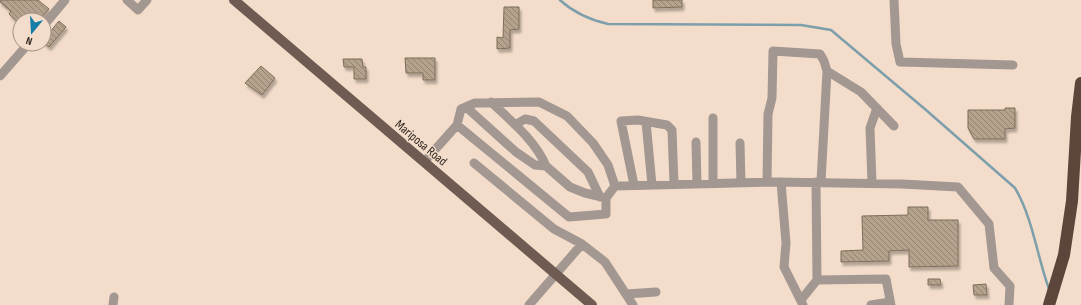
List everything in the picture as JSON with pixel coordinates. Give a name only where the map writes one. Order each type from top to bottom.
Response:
[{"type":"highway","points":[[1049,305],[1064,255],[1072,201],[1077,117],[1081,83]]},
{"type":"main road","name":"Mariposa Road","points":[[234,0],[592,305]]},
{"type":"street","points":[[52,15],[65,0]]},
{"type":"street","points":[[127,0],[138,10],[147,0]]},
{"type":"street","points":[[894,0],[896,44],[900,62],[1014,65]]},
{"type":"street","points":[[767,182],[768,114],[772,98],[774,51],[820,54],[827,70],[819,182],[818,280],[802,302],[784,267],[786,243],[781,182]]},
{"type":"street","points":[[0,76],[21,52]]},
{"type":"street","points":[[827,70],[861,92],[894,126]]},
{"type":"street","points":[[491,102],[515,125],[542,155],[546,166],[570,187],[585,193],[603,197]]},
{"type":"street","points":[[424,162],[457,125],[461,109],[475,103],[539,102],[567,116],[593,143],[608,165],[615,186]]},
{"type":"street","points":[[466,107],[516,152],[535,166],[546,166]]},
{"type":"street","points":[[872,183],[870,128],[877,108]]},
{"type":"street","points":[[713,118],[713,183]]},
{"type":"street","points":[[457,125],[569,217],[606,214],[603,197],[588,172],[534,121],[525,119],[515,125]]},
{"type":"street","points":[[634,185],[621,121],[638,120],[667,125],[672,130],[674,184]]},
{"type":"street","points":[[646,122],[652,185]]},
{"type":"street","points":[[696,142],[697,184]]},
{"type":"street","points":[[740,143],[741,183]]},
{"type":"street","points":[[474,163],[554,228],[582,244],[605,262],[633,305]]},
{"type":"street","points":[[603,197],[615,186],[634,185],[819,182],[958,187],[988,224],[994,268],[1010,286],[1009,305]]},
{"type":"street","points":[[529,305],[582,244]]},
{"type":"street","points":[[818,280],[886,279],[891,304],[871,305]]},
{"type":"street","points":[[626,294],[656,292]]},
{"type":"building","points":[[0,0],[38,0],[49,9],[46,12],[12,12],[12,17],[9,14],[11,11],[0,2]]},
{"type":"building","points":[[653,0],[682,0],[682,7],[653,8]]},
{"type":"building","points":[[504,7],[519,7],[519,29],[510,30],[510,48],[497,49],[497,37],[503,38]]},
{"type":"building","points":[[59,21],[66,27],[52,43],[52,29]]},
{"type":"building","points":[[405,58],[435,58],[435,80],[423,80],[423,73],[406,73]]},
{"type":"building","points":[[343,59],[362,59],[363,67],[366,67],[366,79],[354,79],[354,67],[344,67]]},
{"type":"building","points":[[261,66],[275,78],[262,95],[245,83]]},
{"type":"building","points":[[1005,108],[1015,108],[1015,128],[1005,129],[1005,139],[974,139],[968,128],[968,110],[1005,110]]},
{"type":"building","points":[[908,207],[928,207],[928,220],[958,220],[958,266],[909,267],[909,250],[889,251],[889,261],[841,262],[841,251],[863,250],[862,216],[908,215]]},
{"type":"building","points":[[928,279],[940,279],[941,285],[928,285]]},
{"type":"building","points":[[986,284],[987,295],[974,295],[973,285]]},
{"type":"waterway","points":[[560,0],[582,15],[608,24],[801,25],[831,30],[1015,188],[1031,225],[1049,289]]}]
